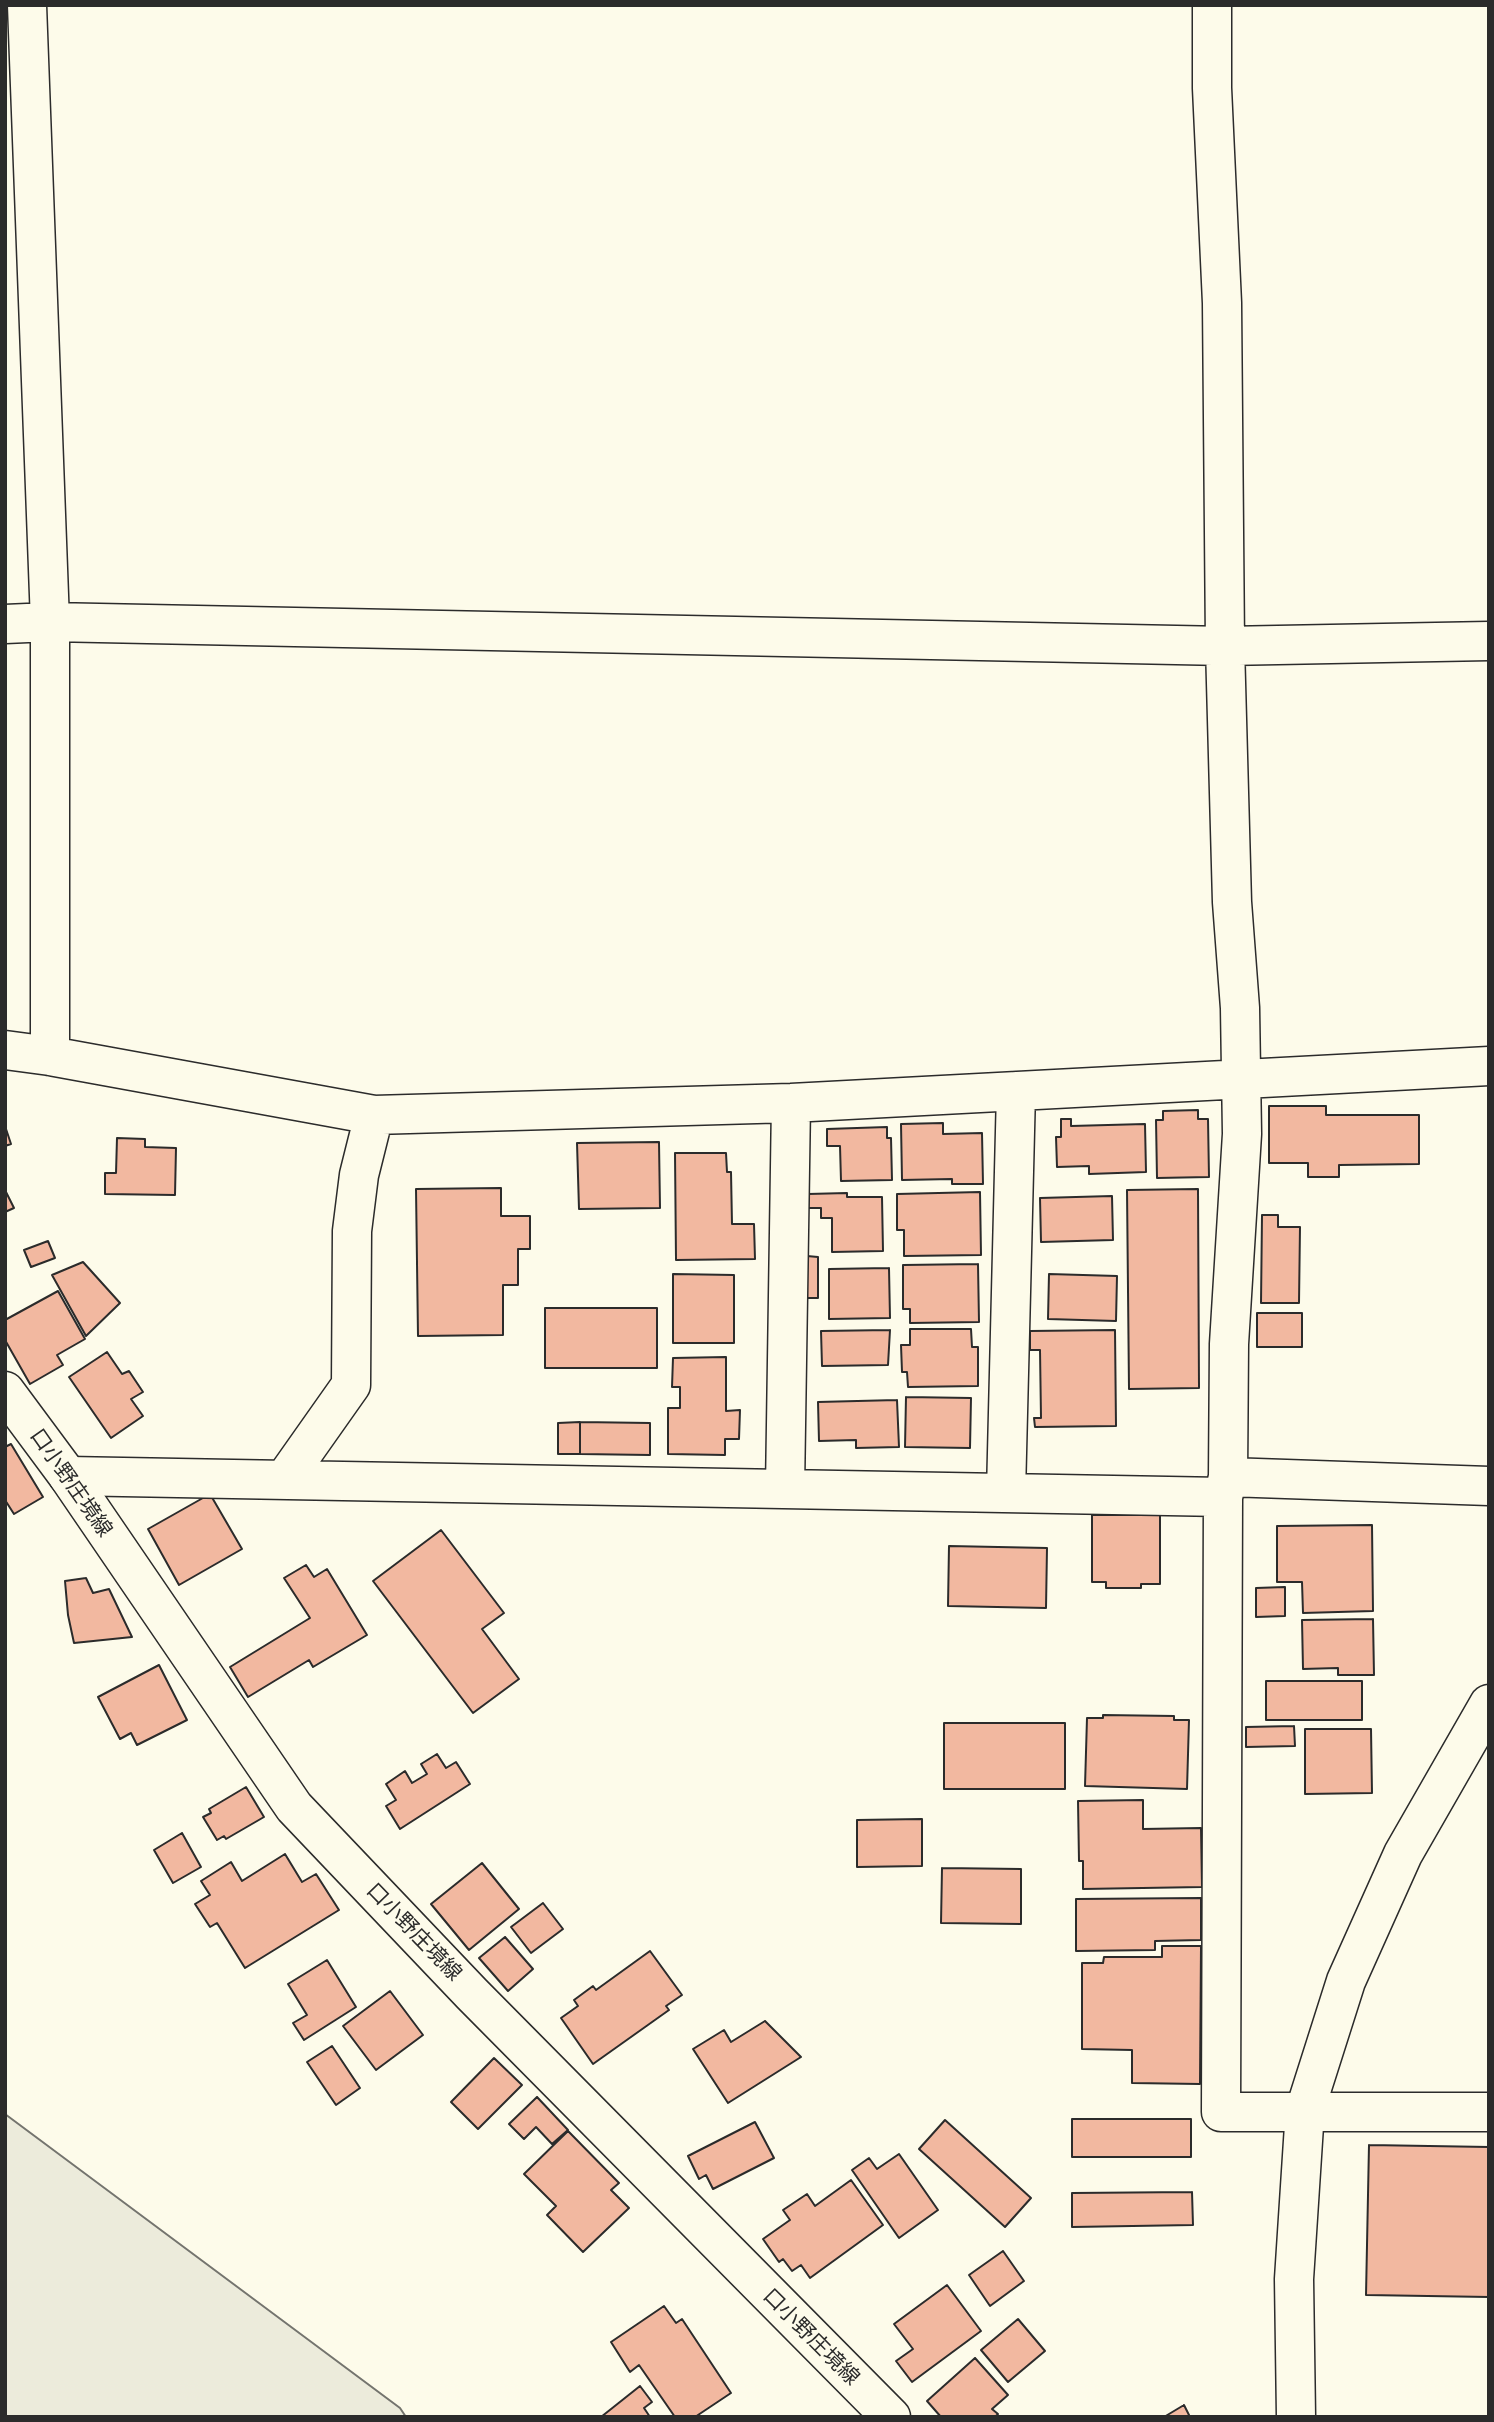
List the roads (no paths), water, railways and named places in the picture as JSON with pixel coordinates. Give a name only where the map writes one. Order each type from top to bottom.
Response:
[{"type":"street","points":[[27,5],[50,622],[50,1056]]},
{"type":"street","points":[[1212,5],[1212,88],[1222,303],[1232,902],[1240,1008],[1242,1134],[1229,1344],[1225,1487],[1222,2112],[1489,2112]]},
{"type":"street","points":[[5,624],[50,622],[1226,646],[1489,641]]},
{"type":"street","points":[[5,1050],[374,1115],[790,1103],[1489,1066]]},
{"type":"street","points":[[1006,1493],[1016,1091]]},
{"type":"street","points":[[785,1489],[790,1103]]},
{"type":"street","points":[[284,1480],[351,1385],[352,1231],[359,1175],[374,1115]]},
{"type":"street","name":"口小野庄境線","points":[[5,1391],[68,1476],[294,1807],[472,1994],[891,2417]]},
{"type":"street","points":[[68,1476],[1006,1493],[1225,1487],[1489,1486]]},
{"type":"street","points":[[1296,2417],[1294,2279],[1305,2110],[1346,1981],[1391,1879],[1489,1704]]}]
